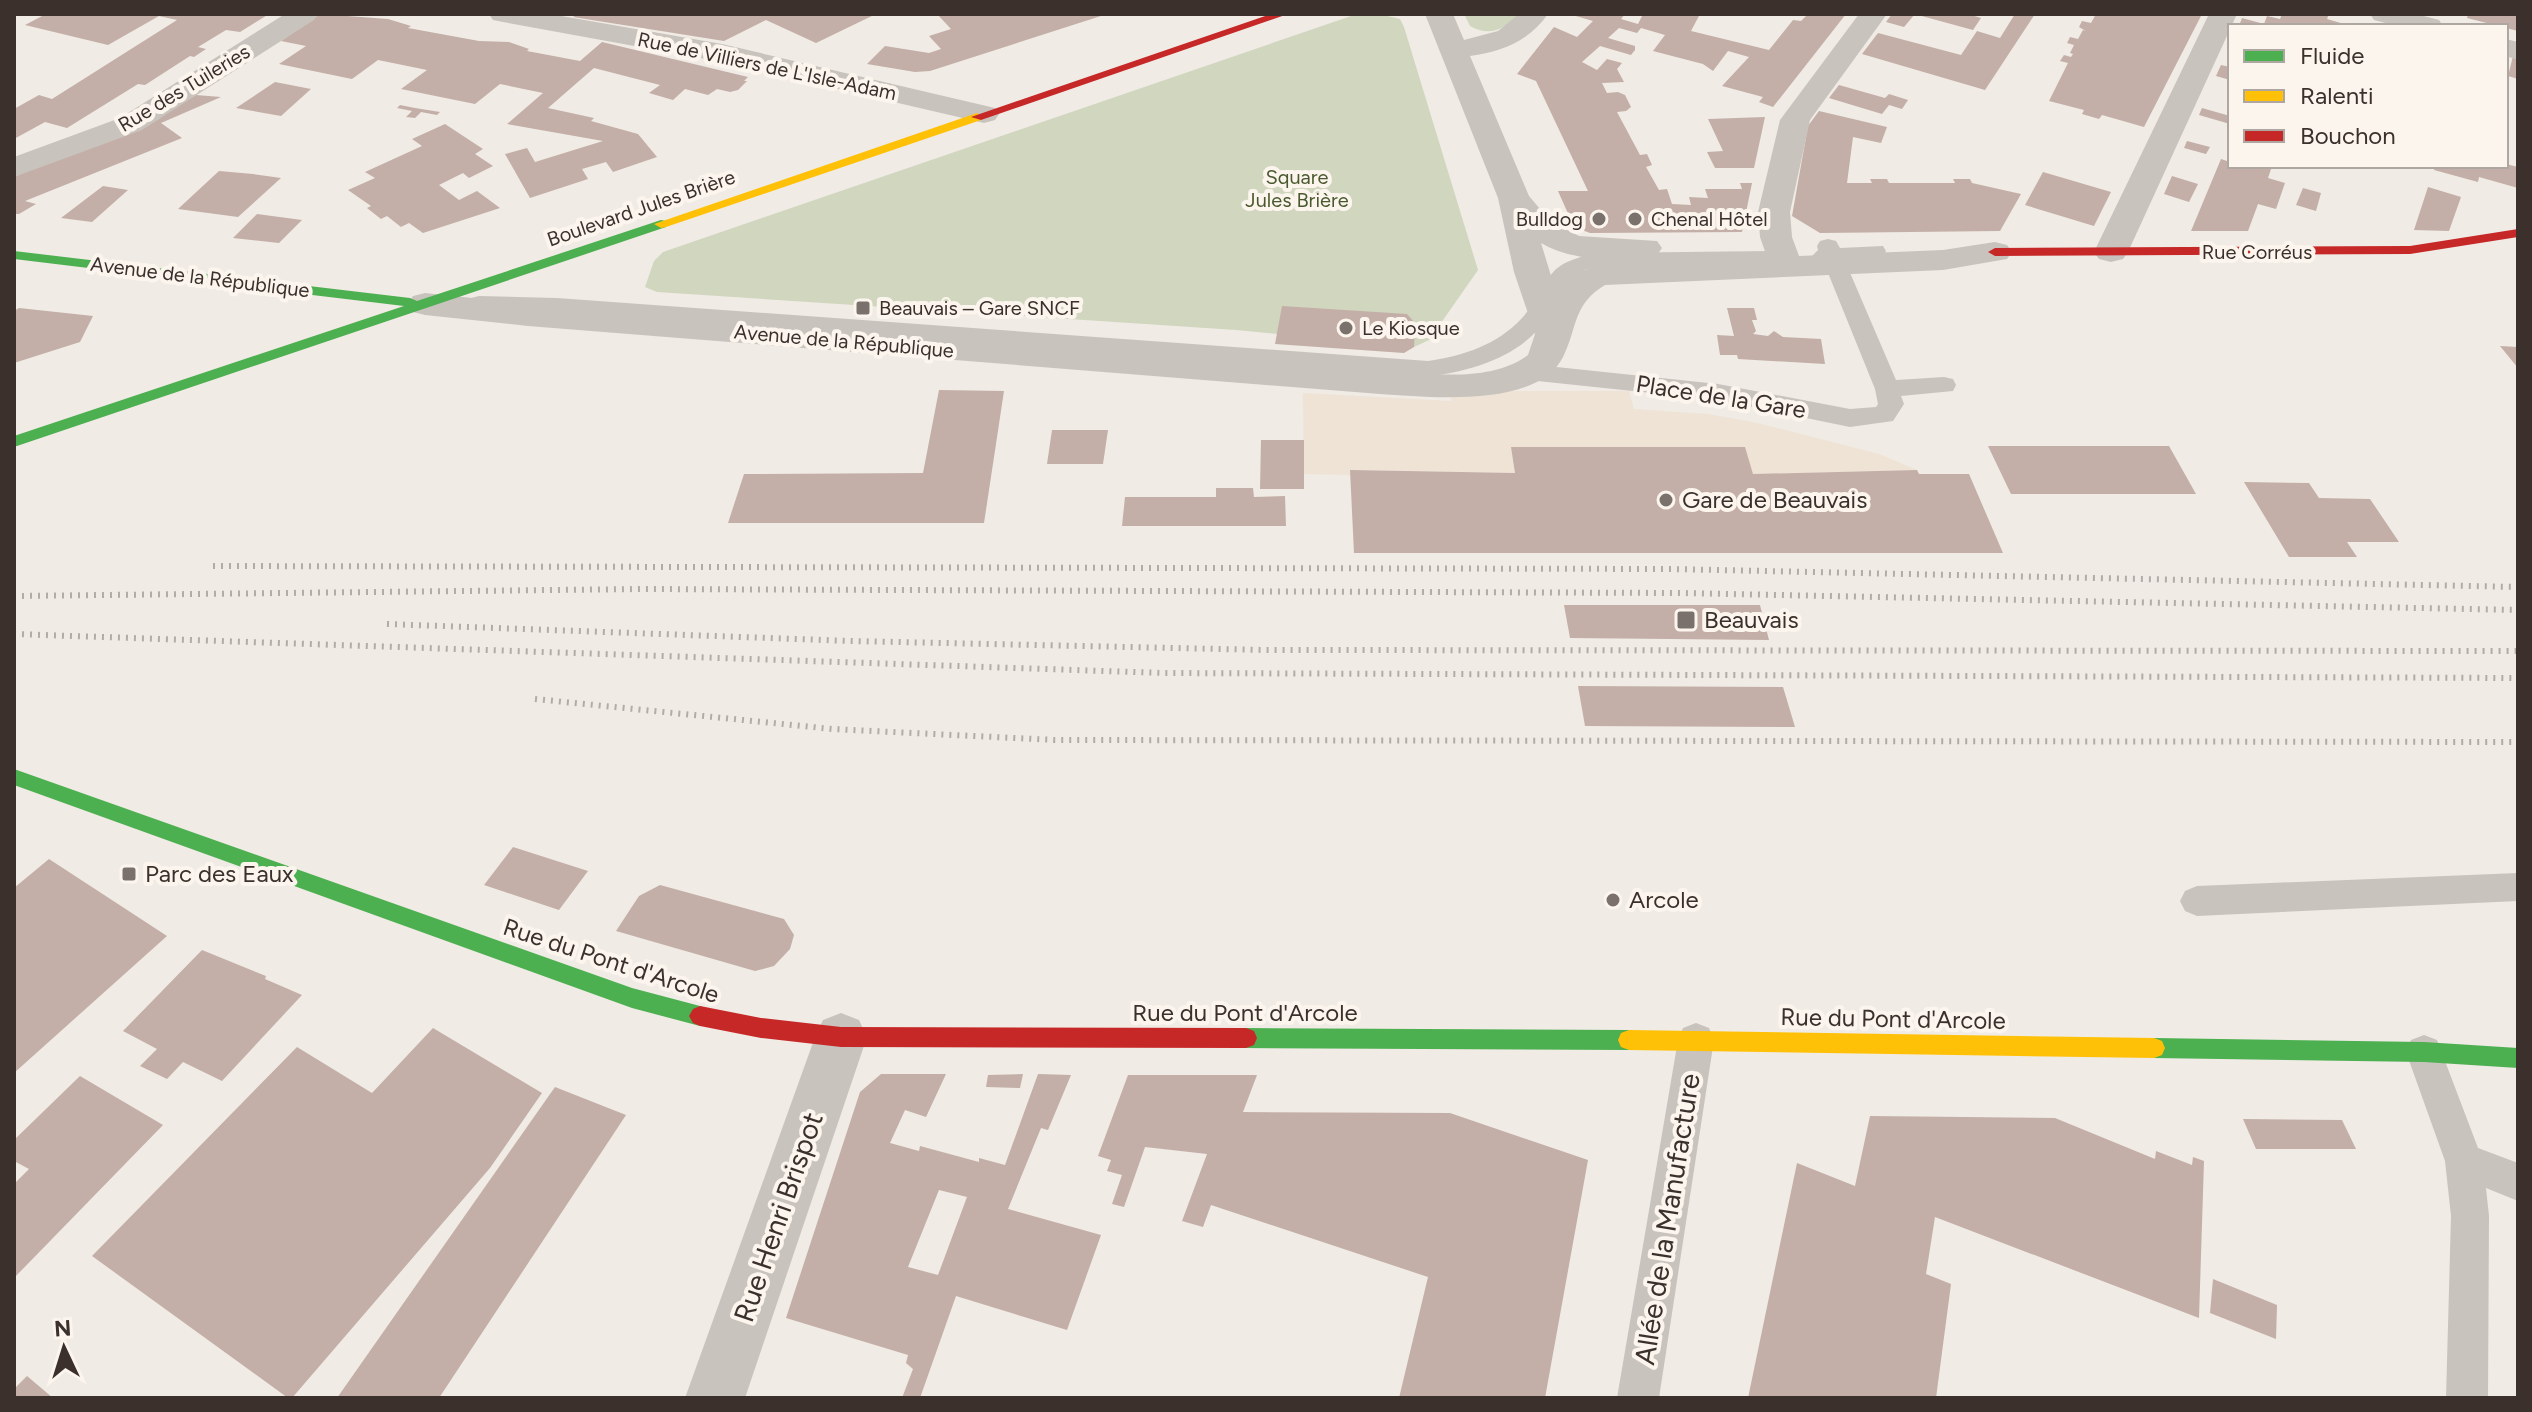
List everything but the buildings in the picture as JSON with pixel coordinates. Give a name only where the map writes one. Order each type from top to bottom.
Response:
[{"type":"street","name":"Rue des Tuileries","points":[[14,168],[131,124],[304,14]]},
{"type":"street","name":"Rue de Villiers de L'Isle-Adam","points":[[505,14],[722,53],[949,106],[985,101]]},
{"type":"street","name":"Boulevard Jules Brière","points":[[14,442],[417,294],[985,101],[1228,14]]},
{"type":"street","name":"Boulevard Jules Brière","points":[[985,101],[1282,14]]},
{"type":"street","points":[[1439,14],[1514,198],[1531,272],[1548,318],[1545,358],[1528,372]]},
{"type":"street","points":[[1453,49],[1501,42],[1521,30],[1534,14]]},
{"type":"street","points":[[1783,257],[1774,212],[1795,120],[1873,14]]},
{"type":"street","points":[[2111,252],[2223,14]]},
{"type":"street","points":[[2384,14],[2422,24]]},
{"type":"street","points":[[911,119],[949,106]]},
{"type":"street","name":"Rue Corréus","points":[[1514,198],[1541,231],[1579,246],[1783,257]]},
{"type":"street","name":"Rue Corréus","points":[[1832,255],[1846,245],[1875,251],[2410,250],[2518,233]]},
{"type":"street","name":"Rue Corréus","points":[[1548,318],[1584,282],[1599,275],[1783,257],[1832,255],[1943,260],[1995,252]]},
{"type":"street","name":"Avenue de la République","points":[[14,255],[371,298],[417,294],[573,319],[1380,382],[1475,384],[1528,372]]},
{"type":"street","points":[[332,310],[371,298]]},
{"type":"street","name":"Rue du Pont d'Arcole","points":[[14,777],[632,998],[787,1034],[841,1037],[1696,1040],[2424,1052],[2518,1058]]},
{"type":"street","name":"Rue Henri Brispot","points":[[715,1398],[841,1037]]},
{"type":"lane","points":[[1832,255],[1887,389],[1944,385]]},
{"type":"lane","points":[[417,294],[1428,369],[1477,358],[1505,345],[1530,324],[1548,318],[1559,273],[1586,261],[1783,257]]},
{"type":"lane","name":"Place de la Gare","points":[[1528,372],[1718,392],[1850,418],[1884,415],[1891,404],[1887,389]]},
{"type":"lane","points":[[2197,901],[2518,887]]},
{"type":"lane","name":"Allée de la Manufacture","points":[[1638,1398],[1696,1040]]},
{"type":"lane","points":[[2424,1052],[2464,1161],[2470,1216],[2467,1398]]},
{"type":"lane","points":[[2464,1161],[2518,1182]]},
{"type":"green space","name":"Square Jules Brière","points":[[1357,14],[1379,14],[1400,19],[1404,27],[1478,270],[1429,340],[1414,347],[1236,330],[657,292],[645,287],[654,261],[663,252]]},
{"type":"green space","points":[[1464,14],[1520,14],[1497,30],[1484,31],[1470,26]]},
{"type":"shaded area","points":[[1452,391],[1629,391],[1634,409],[1708,414],[1758,423],[1879,454],[1917,470],[1753,474],[1744,447],[1512,447],[1515,473],[1351,470],[1350,475],[1304,474],[1303,393],[1451,401]]},
{"type":"railway","points":[[213,566],[1671,569],[2518,587]]},
{"type":"railway","points":[[14,596],[642,589],[1680,593],[2518,610]]},
{"type":"railway","points":[[387,624],[851,641],[1266,650],[2518,651]]},
{"type":"railway","points":[[14,634],[1163,673],[2518,678]]},
{"type":"railway","points":[[535,699],[832,729],[1055,740],[2518,742]]},
{"type":"traffic: fast","points":[[14,442],[661,224]]},
{"type":"traffic: fast","points":[[14,255],[410,302]]},
{"type":"traffic: fast","points":[[14,777],[632,998],[700,1016]]},
{"type":"traffic: fast","points":[[1246,1038],[1629,1040]]},
{"type":"traffic: fast","points":[[2154,1048],[2424,1052],[2518,1058]]},
{"type":"traffic: slow","points":[[661,224],[977,117]]},
{"type":"traffic: slow","points":[[1629,1040],[2154,1048]]},
{"type":"traffic: jam","points":[[977,117],[1282,14]]},
{"type":"traffic: jam","points":[[1995,252],[2410,250],[2518,233]]},
{"type":"traffic: jam","points":[[700,1016],[761,1028],[841,1037],[1246,1038]]},
{"type":"place","name":"Bulldog","points":[[1599,219]]},
{"type":"place","name":"Chenal Hôtel","points":[[1635,219]]},
{"type":"place","name":"Beauvais – Gare SNCF","points":[[863,308]]},
{"type":"place","name":"Le Kiosque","points":[[1346,328]]},
{"type":"place","name":"Gare de Beauvais","points":[[1666,500]]},
{"type":"place","name":"Beauvais","points":[[1686,620]]},
{"type":"place","name":"Parc des Eaux","points":[[129,874]]},
{"type":"place","name":"Arcole","points":[[1613,900]]}]
